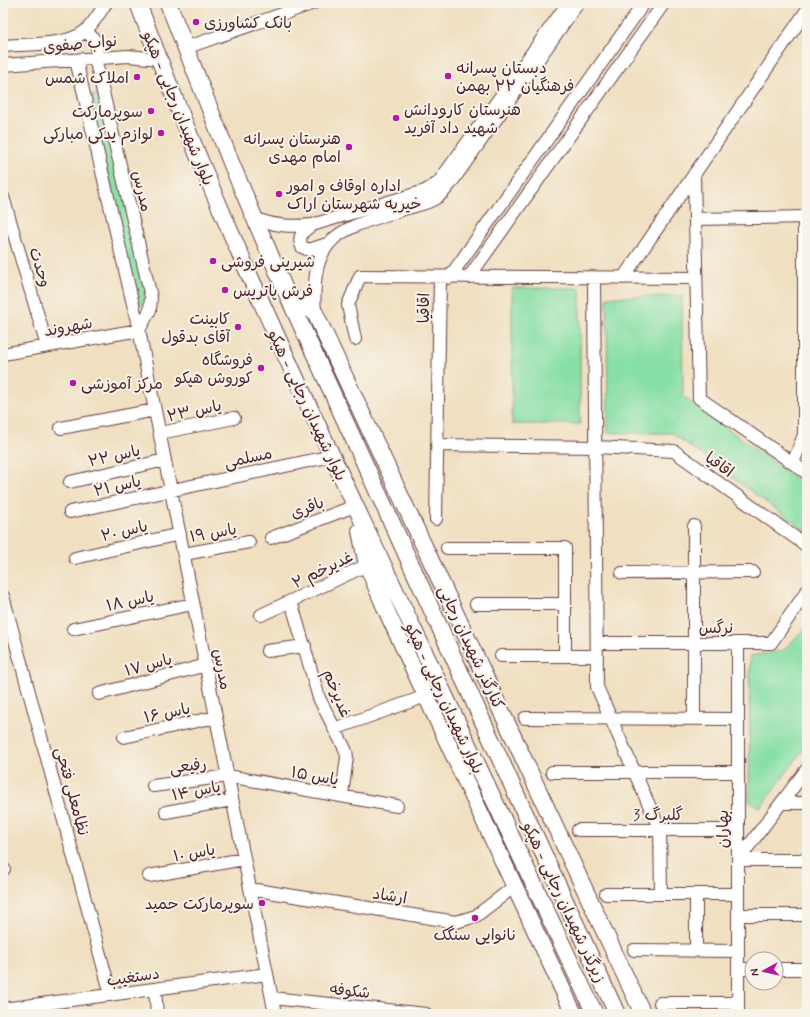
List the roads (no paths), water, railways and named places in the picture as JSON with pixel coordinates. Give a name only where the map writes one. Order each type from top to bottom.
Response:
[{"type":"main road","name":"بلوار شهیدان رجایی - هپکو","points":[[138,3],[206,177],[355,506],[493,800]]},
{"type":"main road","name":"بلوار شهیدان رجایی - هپکو","points":[[168,3],[254,218],[286,292],[514,789]]},
{"type":"main road","name":"کنارگذر شهیدان رجایی","points":[[286,292],[315,313],[643,1014]]},
{"type":"main road","points":[[355,506],[367,565],[426,696],[574,1014]]},
{"type":"main road","points":[[462,773],[493,800]]},
{"type":"main road","name":"زیرگذر شهیدان رجایی - هپکو","points":[[514,789],[617,1014]]},
{"type":"main road","name":"زیرگذر شهیدان رجایی - هپکو","points":[[493,800],[595,1014]]},
{"type":"street","name":"نواب صفوی","points":[[3,46],[65,40],[85,32],[106,3]]},
{"type":"street","points":[[185,48],[314,3]]},
{"type":"street","points":[[254,218],[270,224],[293,227],[312,225],[425,191],[438,183],[568,3]]},
{"type":"street","points":[[312,225],[304,231],[300,241],[302,247],[309,250],[327,244],[351,226],[436,198],[451,183],[578,3]]},
{"type":"street","points":[[355,339],[348,305],[358,280],[443,280],[644,3]]},
{"type":"street","points":[[469,277],[664,3]]},
{"type":"street","points":[[622,278],[807,10]]},
{"type":"street","name":"مدرس","points":[[85,32],[92,36],[96,41],[98,48],[95,58],[152,297],[150,310],[139,330]]},
{"type":"street","name":"نواب صفوی","points":[[3,65],[128,56],[160,59]]},
{"type":"street","name":"مدرس","points":[[76,60],[139,330],[275,1014]]},
{"type":"street","points":[[694,174],[699,398],[807,473]]},
{"type":"street","name":"وحدت","points":[[3,197],[47,346]]},
{"type":"street","points":[[695,219],[805,217],[804,435],[793,463]]},
{"type":"street","points":[[315,313],[314,293],[316,274],[327,244]]},
{"type":"street","name":"اقاقیا","points":[[696,278],[469,277],[443,280],[437,445],[596,447],[674,450],[807,546]]},
{"type":"street","points":[[594,278],[597,687],[660,830],[661,894]]},
{"type":"street","name":"شهروند","points":[[3,354],[139,330]]},
{"type":"street","points":[[61,428],[155,410]]},
{"type":"street","name":"یاس ۲۳","points":[[160,433],[234,418]]},
{"type":"street","points":[[436,519],[437,445]]},
{"type":"street","name":"مسلمی","points":[[171,489],[332,456]]},
{"type":"street","name":"یاس ۲۲","points":[[70,482],[165,460]]},
{"type":"street","name":"یاس ۲۱","points":[[70,512],[171,489]]},
{"type":"street","name":"باقری","points":[[271,538],[355,506]]},
{"type":"street","points":[[694,526],[694,719]]},
{"type":"street","name":"یاس ۲۰","points":[[75,558],[180,534]]},
{"type":"street","name":"یاس ۱۹","points":[[184,554],[249,542]]},
{"type":"street","points":[[447,548],[565,548],[565,656]]},
{"type":"street","name":"غدیرخم ۲","points":[[261,615],[367,565]]},
{"type":"street","points":[[622,573],[753,572]]},
{"type":"street","name":"نظامعلی فتحی","points":[[3,596],[111,995]]},
{"type":"street","name":"نرگس","points":[[597,643],[771,643],[805,598]]},
{"type":"street","name":"غدیرخم","points":[[292,601],[319,698],[343,744],[347,757],[342,795]]},
{"type":"street","name":"یاس ۱۸","points":[[73,629],[193,604]]},
{"type":"street","points":[[476,604],[565,604]]},
{"type":"street","name":"بهاران","points":[[738,643],[738,1008]]},
{"type":"street","points":[[267,651],[305,646]]},
{"type":"street","points":[[501,656],[597,656]]},
{"type":"street","name":"یاس ۱۷","points":[[99,694],[206,665]]},
{"type":"street","points":[[334,728],[426,696]]},
{"type":"street","name":"یاس ۱۶","points":[[124,737],[216,717]]},
{"type":"street","points":[[525,718],[738,719]]},
{"type":"street","points":[[738,860],[807,769]]},
{"type":"street","points":[[552,772],[738,772]]},
{"type":"street","name":"رفیعی","points":[[153,786],[228,776]]},
{"type":"street","name":"یاس ۱۵","points":[[228,776],[342,795],[396,806]]},
{"type":"street","name":"یاس ۱۴","points":[[166,812],[232,800]]},
{"type":"street","points":[[781,803],[807,803]]},
{"type":"street","name":"گلبرگ 3","points":[[578,830],[738,830]]},
{"type":"street","name":"یاس ۱۰","points":[[149,876],[244,859]]},
{"type":"street","points":[[738,860],[807,860]]},
{"type":"street","name":"ارشاد","points":[[250,889],[456,922],[476,916],[515,886]]},
{"type":"street","points":[[606,894],[738,894]]},
{"type":"street","points":[[696,894],[696,950]]},
{"type":"street","points":[[738,915],[807,915]]},
{"type":"street","points":[[634,950],[738,950]]},
{"type":"street","points":[[738,969],[744,969]]},
{"type":"street","points":[[784,969],[807,969]]},
{"type":"street","name":"دستغیب","points":[[3,1009],[267,974]]},
{"type":"street","points":[[155,989],[157,1014]]},
{"type":"street","name":"شکوفه","points":[[272,998],[426,1014]]},
{"type":"street","points":[[660,1003],[738,1008]]},
{"type":"place","name":"بانک کشاورزی","points":[[196,22]]},
{"type":"place","name":"دبستان پسرانه فرهنگیان ۲۲ بهمن","points":[[448,76]]},
{"type":"place","name":"املاک شمس","points":[[137,77]]},
{"type":"place","name":"سوپرمارکت","points":[[151,111]]},
{"type":"place","name":"هنرستان کارودانش شهید داد آفرید","points":[[396,118]]},
{"type":"place","name":"لوازم یدکی مبارکی","points":[[161,133]]},
{"type":"place","name":"هنرستان پسرانه امام مهدی","points":[[349,147]]},
{"type":"place","name":"اداره اوقاف و امور خیریه شهرستان اراک","points":[[279,194]]},
{"type":"place","name":"شیرینی فروشی","points":[[213,261]]},
{"type":"place","name":"فرش پاتریس","points":[[225,290]]},
{"type":"place","name":"کابینت آقای بدقول","points":[[238,327]]},
{"type":"place","name":"فروشگاه کوروش هپکو","points":[[261,368]]},
{"type":"place","name":"مرکز آموزشی","points":[[73,383]]},
{"type":"place","name":"سوپرمارکت حمید","points":[[262,903]]},
{"type":"place","name":"نانوایی سنگک","points":[[475,918]]}]
